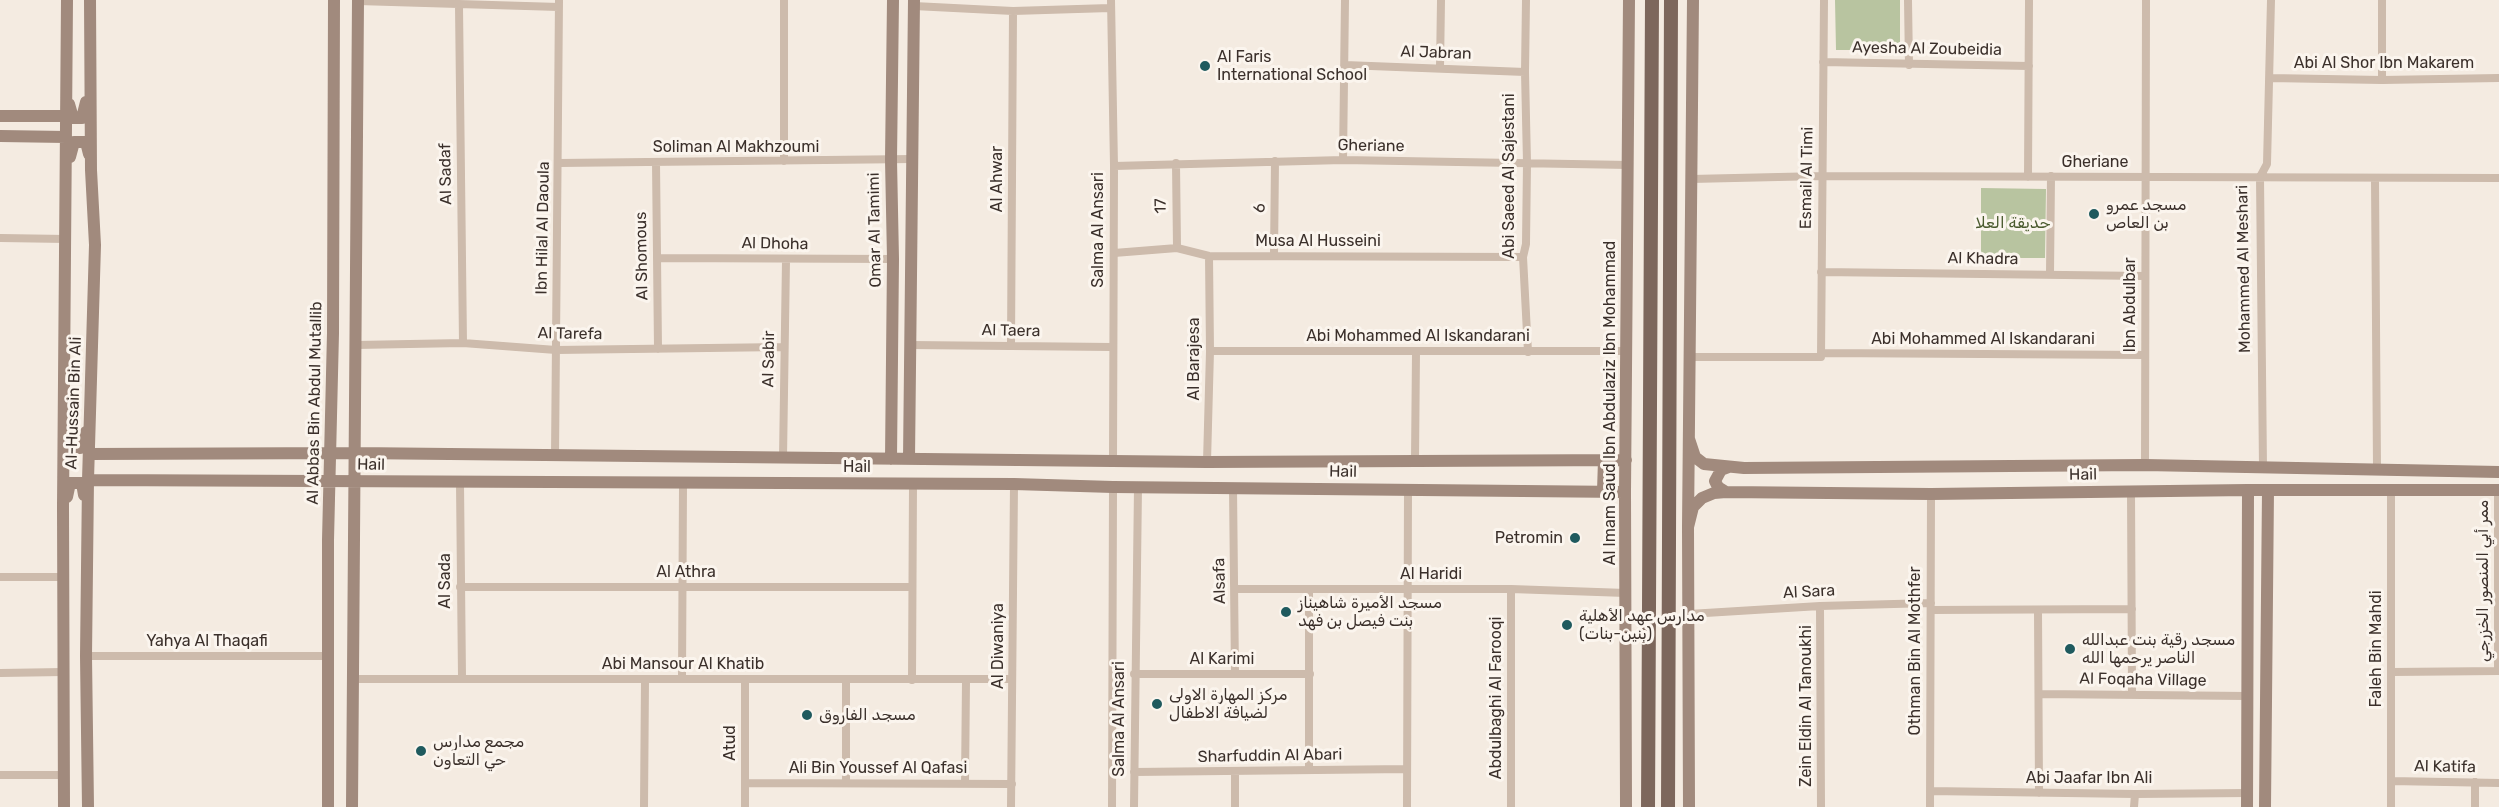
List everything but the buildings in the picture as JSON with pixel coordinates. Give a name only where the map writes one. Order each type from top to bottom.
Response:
[{"type":"main road","points":[[1648,807],[1652,0]]},
{"type":"main road","points":[[1668,807],[1671,0]]},
{"type":"street","name":"Al-Hussain Bin Ali","points":[[64,807],[67,0]]},
{"type":"street","name":"Al-Hussain Bin Ali","points":[[88,807],[86,656],[88,480],[95,245],[91,170],[90,0]]},
{"type":"street","name":"Al Abbas Bin Abdul Mutallib","points":[[328,807],[334,0]]},
{"type":"street","points":[[784,0],[784,161]]},
{"type":"street","name":"Omar Al Tamimi","points":[[891,459],[893,0]]},
{"type":"street","points":[[1343,160],[1346,0]]},
{"type":"street","points":[[1440,68],[1442,0]]},
{"type":"street","name":"Abi Saeed Al Sajestani","points":[[1526,0],[1527,163],[1526,244],[1523,257],[1528,352]]},
{"type":"street","name":"Al Imam Saud Ibn Abdulaziz Ibn Mohammad","points":[[1626,807],[1625,492],[1629,0]]},
{"type":"street","points":[[1689,807],[1688,527],[1693,0]]},
{"type":"street","name":"Esmail Al Timi","points":[[1821,355],[1824,0]]},
{"type":"street","points":[[1908,0],[1909,65]]},
{"type":"street","points":[[2028,177],[2029,0]]},
{"type":"street","name":"Ibn Abdulbar","points":[[2145,465],[2146,0]]},
{"type":"street","name":"Mohammed Al Meshari","points":[[2263,468],[2260,177],[2268,164],[2271,0]]},
{"type":"street","points":[[2382,0],[2382,80]]},
{"type":"street","points":[[352,807],[358,1],[459,6],[559,4]]},
{"type":"street","points":[[909,459],[914,3],[1013,11],[1110,4]]},
{"type":"street","name":"Ibn Hilal Al Daoula","points":[[555,456],[559,4]]},
{"type":"street","name":"Salma Al Ansari","points":[[1110,4],[1114,166],[1113,460]]},
{"type":"street","name":"Al Sadaf","points":[[459,6],[463,343]]},
{"type":"street","name":"Al Ahwar","points":[[1011,346],[1013,11]]},
{"type":"street","name":"Ayesha Al Zoubeidia","points":[[1823,62],[2029,66]]},
{"type":"street","name":"Al Jabran","points":[[1345,65],[1525,72]]},
{"type":"street","name":"Abi Al Shor Ibn Makarem","points":[[2270,78],[2382,80],[2499,78]]},
{"type":"street","points":[[65,91],[73,118],[82,118],[90,88]]},
{"type":"street","points":[[0,116],[65,116]]},
{"type":"street","points":[[0,136],[66,137]]},
{"type":"street","points":[[66,172],[74,142],[86,142],[91,170]]},
{"type":"street","name":"Soliman Al Makhzoumi","points":[[559,163],[913,159]]},
{"type":"street","name":"Gheriane","points":[[1114,166],[1343,160],[1629,165]]},
{"type":"street","name":"6","points":[[1274,256],[1275,161]]},
{"type":"street","name":"Al Shomous","points":[[656,162],[658,349]]},
{"type":"street","name":"17","points":[[1176,163],[1177,248]]},
{"type":"street","name":"Gheriane","points":[[1691,178],[1822,176],[2499,178]]},
{"type":"street","points":[[2050,274],[2051,176]]},
{"type":"street","points":[[2375,178],[2377,469]]},
{"type":"street","points":[[0,238],[67,239]]},
{"type":"street","name":"Musa Al Husseini","points":[[1114,253],[1177,248],[1209,256],[1523,257]]},
{"type":"street","name":"Al Barajesa","points":[[1207,462],[1210,351],[1209,256]]},
{"type":"street","name":"Al Dhoha","points":[[657,258],[893,259]]},
{"type":"street","name":"Al Sabir","points":[[783,458],[786,260]]},
{"type":"street","name":"Al Khadra","points":[[1821,272],[2145,276]]},
{"type":"street","name":"Al Tarefa","points":[[356,345],[463,343],[556,350],[784,346]]},
{"type":"street","name":"Al Taera","points":[[910,345],[1112,347]]},
{"type":"street","name":"Abi Mohammed Al Iskandarani","points":[[1210,351],[1626,351]]},
{"type":"street","points":[[1415,460],[1416,352]]},
{"type":"street","name":"Abi Mohammed Al Iskandarani","points":[[1690,357],[2145,355]]},
{"type":"street","points":[[64,421],[69,448],[80,448],[91,418]]},
{"type":"street","name":"Hail","points":[[1689,439],[1695,457],[1704,464],[1729,467],[1945,468],[2145,465],[2499,472]]},
{"type":"street","name":"Hail","points":[[89,454],[356,453],[1207,462],[1626,460]]},
{"type":"street","points":[[1603,491],[1604,460]]},
{"type":"street","points":[[1726,492],[1715,481],[1721,470],[1729,467]]},
{"type":"street","points":[[2324,469],[2324,490]]},
{"type":"street","name":"Hail","points":[[88,480],[1014,484],[1113,488],[1625,492]]},
{"type":"street","points":[[64,516],[70,483],[82,483],[88,517]]},
{"type":"street","name":"Al Sada","points":[[460,483],[462,678]]},
{"type":"street","points":[[682,679],[683,484]]},
{"type":"street","points":[[912,680],[913,484]]},
{"type":"street","name":"Al Diwaniya","points":[[1011,807],[1014,484]]},
{"type":"street","name":"Salma Al Ansari","points":[[1134,807],[1138,487]]},
{"type":"street","name":"Salma Al Ansari","points":[[1112,807],[1113,488]]},
{"type":"street","name":"Alsafa","points":[[1233,488],[1235,674]]},
{"type":"street","points":[[1407,807],[1408,489]]},
{"type":"street","points":[[2247,807],[2248,490]]},
{"type":"street","points":[[2265,807],[2268,490]]},
{"type":"street","name":"Faleh Bin Mahdi","points":[[2391,490],[2391,807]]},
{"type":"street","name":"Hail","points":[[1688,527],[1693,507],[1702,498],[1714,493],[1726,492],[1931,494],[2498,490]]},
{"type":"street","name":"ممر أبي المنصور الخزرجي","points":[[2498,490],[2499,671]]},
{"type":"street","points":[[2131,491],[2132,695]]},
{"type":"street","name":"Othman Bin Al Mothfer","points":[[1930,807],[1931,494]]},
{"type":"street","points":[[2248,522],[2249,512],[2256,506],[2264,511],[2268,520]]},
{"type":"street","points":[[0,577],[64,577]]},
{"type":"street","name":"Al Athra","points":[[460,586],[912,587]]},
{"type":"street","name":"Al Haridi","points":[[1235,589],[1511,589],[1626,593]]},
{"type":"street","points":[[1309,589],[1310,770]]},
{"type":"street","name":"Abdulbaghi Al Farooqi","points":[[1511,589],[1511,807]]},
{"type":"street","name":"Al Sara","points":[[1689,614],[1820,606],[2038,610],[2132,609]]},
{"type":"street","name":"Zein Eldin Al Tanoukhi","points":[[1820,606],[1821,807]]},
{"type":"street","points":[[2038,610],[2039,793]]},
{"type":"street","name":"Yahya Al Thaqafi","points":[[86,656],[328,656]]},
{"type":"street","points":[[2392,672],[2499,671]]},
{"type":"street","points":[[0,673],[63,672]]},
{"type":"street","name":"Al Karimi","points":[[1134,674],[1310,674]]},
{"type":"street","name":"Abi Mansour Al Khatib","points":[[354,679],[1012,679]]},
{"type":"street","name":"Atud","points":[[745,679],[745,807]]},
{"type":"street","points":[[644,807],[645,680]]},
{"type":"street","points":[[846,680],[846,783]]},
{"type":"street","points":[[965,783],[966,680]]},
{"type":"street","name":"Al Foqaha Village","points":[[2039,694],[2247,696]]},
{"type":"street","name":"Sharfuddin Al Abari","points":[[1134,772],[1407,769]]},
{"type":"street","points":[[1235,771],[1235,807]]},
{"type":"street","points":[[0,775],[64,775]]},
{"type":"street","name":"Al Katifa","points":[[2391,781],[2499,783]]},
{"type":"street","points":[[2475,782],[2475,807]]},
{"type":"street","name":"Ali Bin Youssef Al Qafasi","points":[[745,783],[1012,784]]},
{"type":"street","name":"Abi Jaafar Ibn Ali","points":[[1930,791],[2247,793]]},
{"type":"street","points":[[2247,793],[2265,792]]},
{"type":"street","points":[[2134,807],[2135,794]]},
{"type":"green space","points":[[1835,0],[1900,0],[1900,50],[1836,50]]},
{"type":"green space","name":"حديقة العلا","points":[[1981,188],[2046,189],[2045,258],[1981,258]]},
{"type":"place","name":"Al Faris International School","points":[[1205,66]]},
{"type":"place","name":"مسجد عمرو بن العاص","points":[[2094,214]]},
{"type":"place","name":"Petromin","points":[[1575,538]]},
{"type":"place","name":"مسجد الأميرة شاهيناز بنت فيصل بن فهد","points":[[1286,612]]},
{"type":"place","name":"مدارس عهد الأهلية (بنين-بنات)","points":[[1567,625]]},
{"type":"place","name":"مسجد رقية بنت عبدالله الناصر يرحمها الله","points":[[2070,649]]},
{"type":"place","name":"مركز المهارة الاولى لضيافة الاطفال","points":[[1157,704]]},
{"type":"place","name":"مسجد الفاروق","points":[[807,715]]},
{"type":"place","name":"مجمع مدارس حي التعاون","points":[[421,751]]}]
